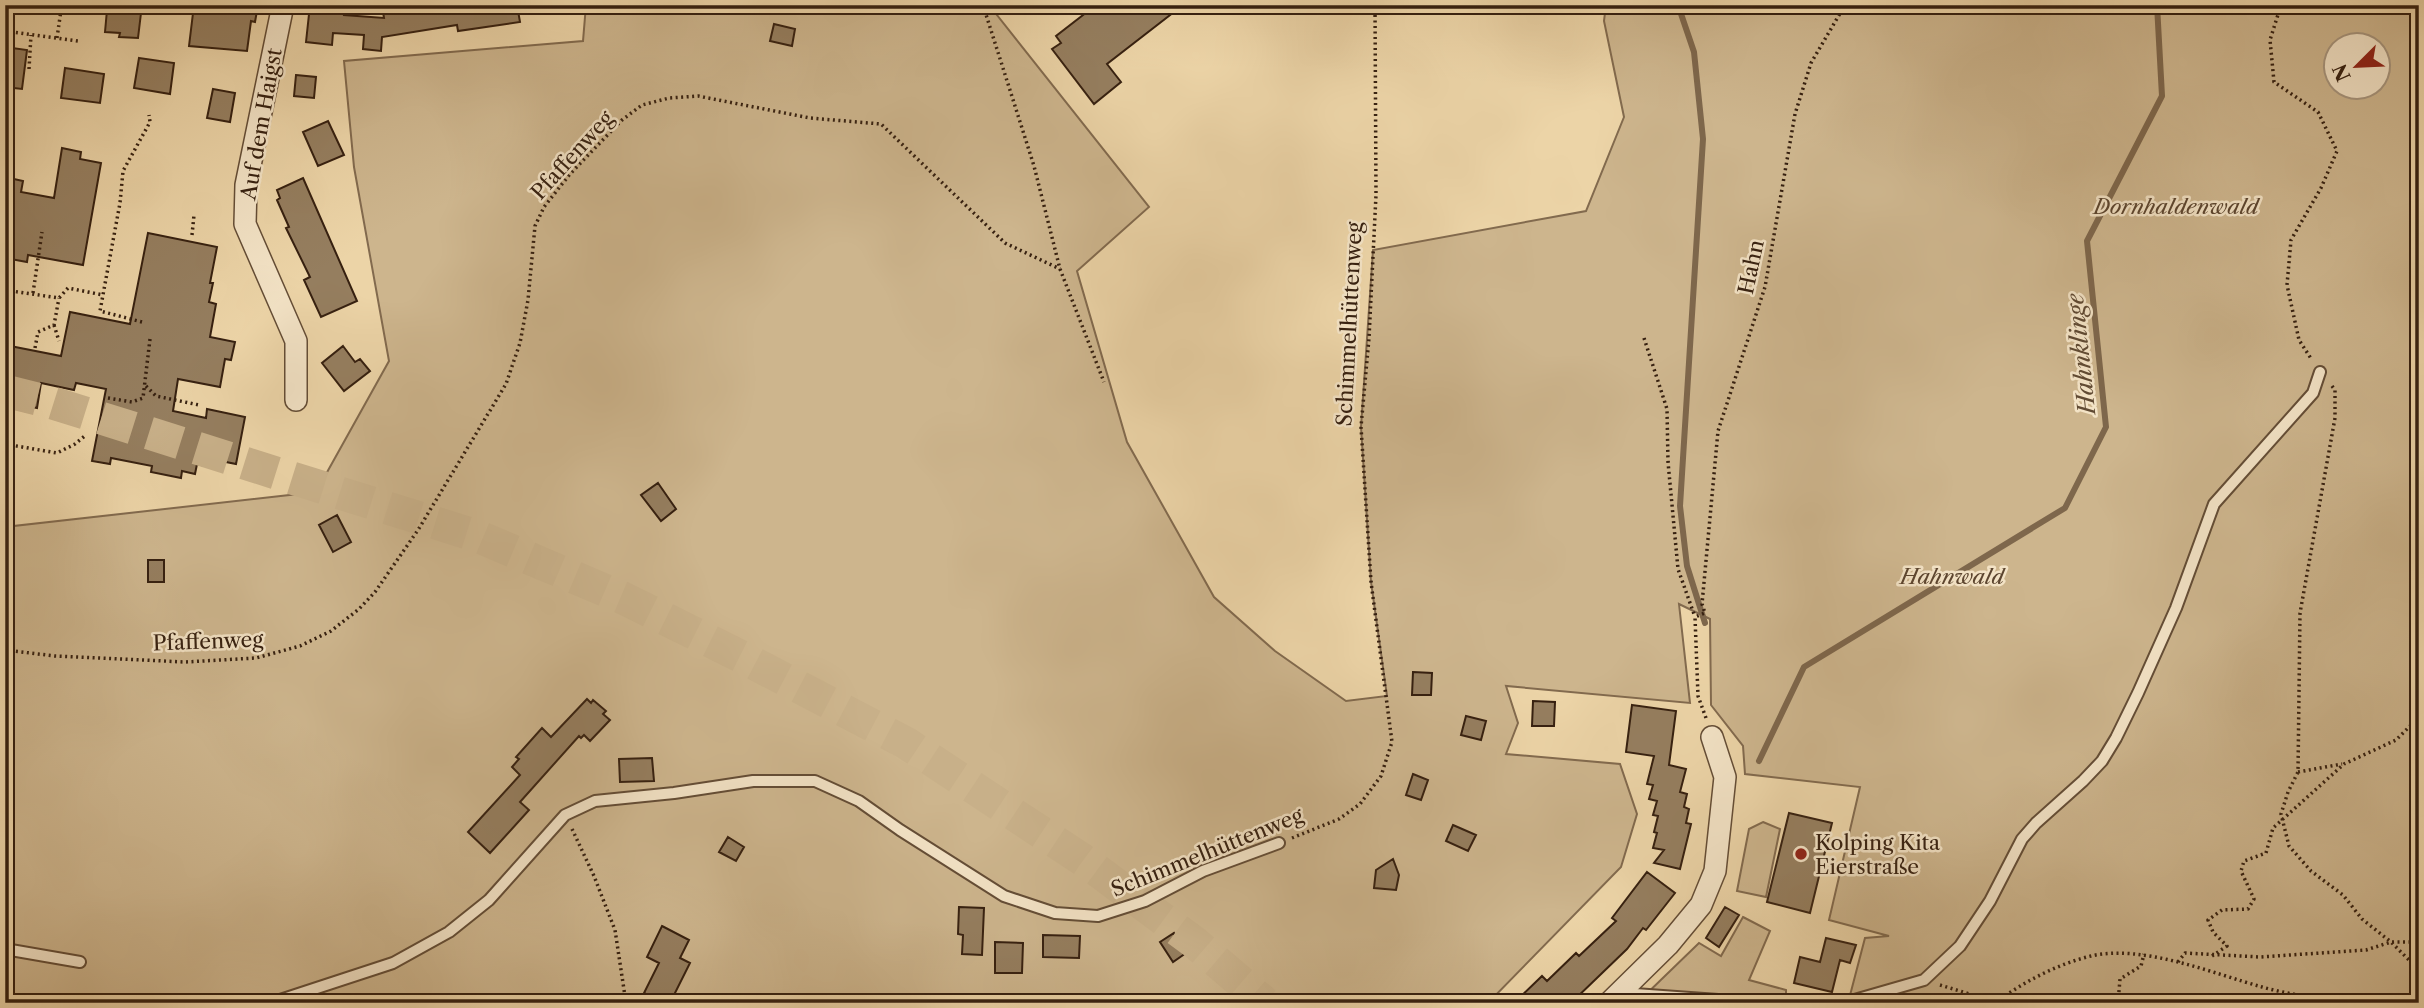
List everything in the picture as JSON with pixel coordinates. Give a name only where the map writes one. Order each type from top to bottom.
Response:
[{"type":"street","name":"Auf dem Haigst","points":[[283,5],[246,186],[245,224],[296,341],[296,400]]},
{"type":"street","points":[[1614,998],[1668,944],[1701,905],[1715,872],[1725,777],[1712,737]]},
{"type":"lane","points":[[1844,1003],[1924,980],[1960,946],[1990,901],[2022,839],[2036,822],[2102,761],[2138,693],[2176,608],[2214,504],[2313,393],[2320,372]]},
{"type":"lane","name":"Schimmelhüttenweg","points":[[271,1003],[393,963],[449,932],[489,900],[565,815],[596,801],[753,781],[815,781],[859,801],[1004,896],[1055,913],[1098,916],[1144,901],[1203,871],[1279,843]]},
{"type":"lane","points":[[5,949],[80,962]]},
{"type":"lane","points":[[1614,998],[1760,1003]]},
{"type":"path","points":[[982,5],[1034,166],[1060,269],[1104,382]]},
{"type":"path","name":"Schimmelhüttenweg","points":[[1279,843],[1339,819],[1360,804],[1381,776],[1392,742],[1371,582],[1361,427],[1376,195],[1375,5]]},
{"type":"path","name":"Hahn","points":[[1697,616],[1706,613],[1702,604],[1706,542],[1718,431],[1765,286],[1795,114],[1811,63],[1844,5]]},
{"type":"path","points":[[2281,5],[2270,40],[2274,82],[2318,112],[2337,151],[2321,188],[2291,240],[2287,285],[2299,340],[2335,390],[2335,418],[2300,613],[2298,772],[2281,814],[2289,846],[2311,871],[2343,895],[2362,919],[2391,942],[2419,970]]},
{"type":"path","points":[[57,38],[61,10]]},
{"type":"path","points":[[5,31],[78,41]]},
{"type":"path","points":[[29,69],[32,35]]},
{"type":"path","name":"Pfaffenweg","points":[[5,650],[55,656],[185,662],[256,658],[300,646],[331,631],[359,609],[418,530],[506,384],[520,343],[528,300],[535,226],[544,207],[579,165],[622,120],[642,104],[669,97],[698,96],[810,118],[881,124],[1005,243],[1060,269]]},
{"type":"path","points":[[142,322],[100,311],[120,203],[123,171],[150,122],[149,115]]},
{"type":"path","points":[[192,235],[194,215]]},
{"type":"path","points":[[33,293],[42,232]]},
{"type":"path","points":[[59,341],[54,325],[60,298],[68,288],[103,295]]},
{"type":"path","points":[[5,290],[60,298]]},
{"type":"path","points":[[35,348],[38,332],[54,325]]},
{"type":"path","points":[[1644,338],[1667,409],[1668,462],[1678,569],[1697,616],[1699,696],[1712,737]]},
{"type":"path","points":[[108,398],[132,402],[143,398],[150,340]]},
{"type":"path","points":[[145,385],[156,396],[199,405]]},
{"type":"path","points":[[5,444],[57,453],[86,435]]},
{"type":"path","points":[[2298,772],[2344,764],[2396,740],[2419,717]]},
{"type":"path","points":[[2212,956],[2227,946],[2213,932],[2208,920],[2222,909],[2248,909],[2255,899],[2241,871],[2244,861],[2266,853],[2273,828],[2344,764]]},
{"type":"path","points":[[565,815],[594,876],[615,930],[626,1003]]},
{"type":"path","points":[[2178,962],[2185,953],[2259,957],[2366,950],[2391,942],[2419,942]]},
{"type":"path","points":[[1924,980],[1996,1003],[2019,986],[2092,955],[2144,954],[2266,988],[2351,1003]]},
{"type":"path","points":[[2118,1003],[2120,979],[2141,966],[2144,954]]},
{"type":"green space","points":[[586,5],[989,5],[1149,207],[1077,271],[1127,442],[1214,597],[1275,651],[1346,701],[1387,696],[1371,582],[1361,427],[1373,250],[1586,211],[1624,117],[1604,21],[1606,5],[2419,5],[2419,1003],[1848,1003],[1865,938],[1889,936],[1829,920],[1860,787],[1745,774],[1743,746],[1711,705],[1710,619],[1679,604],[1690,703],[1506,686],[1518,723],[1506,754],[1620,764],[1637,814],[1621,867],[1488,1003],[5,1003],[5,793],[11,790],[5,755],[5,527],[316,492],[389,361],[354,167],[344,61],[583,41]]},
{"type":"green space","points":[[1763,822],[1780,829],[1766,897],[1737,891],[1749,829]]},
{"type":"green space","points":[[1743,917],[1770,931],[1749,980],[1786,990],[1786,1003],[1637,1003],[1699,943],[1721,956]]},
{"type":"building","points":[[194,5],[258,5],[255,22],[251,21],[247,51],[189,46]]},
{"type":"building","points":[[310,5],[345,5],[344,15],[384,18],[382,5],[517,5],[520,22],[458,31],[457,25],[382,37],[381,51],[363,49],[364,35],[333,33],[332,45],[306,42]]},
{"type":"building","points":[[1096,5],[1183,5],[1107,64],[1121,82],[1094,104],[1052,49],[1061,43],[1056,36]]},
{"type":"building","points":[[107,10],[141,13],[138,38],[119,37],[120,33],[105,32]]},
{"type":"building","points":[[774,24],[795,29],[792,46],[770,41]]},
{"type":"building","points":[[5,47],[27,50],[22,89],[5,87]]},
{"type":"building","points":[[139,58],[174,63],[170,94],[134,88]]},
{"type":"building","points":[[65,68],[104,74],[100,103],[61,98]]},
{"type":"building","points":[[296,75],[316,77],[314,98],[294,96]]},
{"type":"building","points":[[213,89],[235,93],[230,122],[207,118]]},
{"type":"building","points":[[328,121],[344,155],[318,166],[303,132]]},
{"type":"building","points":[[62,148],[81,152],[80,159],[101,163],[83,265],[28,255],[27,262],[5,258],[5,177],[23,181],[21,192],[54,198]]},
{"type":"building","points":[[303,178],[357,301],[321,317],[304,280],[310,277],[286,228],[289,227],[277,200],[280,198],[277,190]]},
{"type":"building","points":[[148,233],[217,247],[210,283],[213,283],[209,302],[216,304],[210,337],[235,342],[231,360],[225,359],[220,387],[178,379],[173,411],[206,418],[207,409],[245,417],[236,464],[216,460],[214,468],[197,464],[195,474],[182,471],[181,478],[151,472],[152,466],[111,458],[110,464],[92,461],[106,389],[76,383],[74,390],[41,383],[37,408],[17,404],[19,397],[5,395],[5,345],[61,356],[70,312],[130,324]]},
{"type":"building","points":[[343,346],[355,362],[360,359],[370,371],[344,391],[322,363]]},
{"type":"building","points":[[658,483],[676,509],[661,521],[641,495]]},
{"type":"building","points":[[337,515],[351,542],[333,552],[319,525]]},
{"type":"building","points":[[148,560],[164,560],[164,582],[148,582]]},
{"type":"building","points":[[1413,672],[1432,673],[1431,695],[1412,695]]},
{"type":"building","points":[[587,699],[591,703],[593,700],[606,711],[603,714],[610,720],[590,741],[584,735],[581,738],[579,736],[520,802],[529,810],[490,853],[468,832],[520,775],[512,767],[519,759],[516,757],[542,728],[551,737]]},
{"type":"building","points":[[1533,701],[1555,702],[1554,726],[1532,726]]},
{"type":"building","points":[[1632,705],[1676,711],[1669,765],[1686,769],[1680,792],[1687,794],[1684,807],[1689,809],[1686,823],[1691,824],[1680,869],[1654,863],[1664,850],[1653,848],[1658,816],[1653,815],[1657,801],[1649,799],[1653,785],[1647,784],[1654,756],[1626,752]]},
{"type":"building","points":[[1466,716],[1486,721],[1481,740],[1461,735]]},
{"type":"building","points":[[652,758],[654,781],[620,782],[619,759]]},
{"type":"building","points":[[1413,774],[1428,780],[1421,800],[1406,795]]},
{"type":"building","name":"Kolping Kita Eierstraße","points":[[1789,813],[1832,823],[1810,913],[1767,902]]},
{"type":"building","points":[[1453,825],[1476,835],[1468,851],[1446,841]]},
{"type":"building","points":[[728,837],[744,847],[736,861],[719,852]]},
{"type":"building","points":[[1393,859],[1399,875],[1396,890],[1374,888],[1376,870]]},
{"type":"building","points":[[1647,872],[1675,893],[1627,949],[1571,1003],[1514,1003],[1542,976],[1547,981],[1576,953],[1579,956],[1616,921],[1612,918]]},
{"type":"building","points":[[959,907],[984,908],[982,955],[962,954],[963,935],[958,934]]},
{"type":"building","points":[[1725,907],[1739,915],[1719,947],[1706,938]]},
{"type":"building","points":[[662,926],[689,940],[680,958],[690,963],[670,1003],[663,1003],[644,993],[659,963],[647,957]]},
{"type":"building","points":[[1174,933],[1186,953],[1173,962],[1160,942]]},
{"type":"building","points":[[1043,935],[1080,936],[1079,958],[1043,957]]},
{"type":"building","points":[[1826,938],[1856,945],[1850,963],[1840,960],[1832,992],[1794,983],[1800,957],[1820,962]]},
{"type":"building","points":[[995,942],[1023,943],[1022,973],[995,973]]},
{"type":"waterway","points":[[1678,5],[1694,52],[1703,139],[1680,506],[1687,566],[1705,623]]},
{"type":"waterway","name":"Hahnklinge","points":[[1759,761],[1804,667],[2065,508],[2106,427],[2087,241],[2162,96],[2157,5]]},
{"type":"tunnel","points":[[5,391],[53,403],[477,536],[623,598],[906,743],[1083,860],[1194,942],[1265,1003]]},
{"type":"place","name":"Kolping Kita Eierstraße","points":[[1801,854]]},
{"type":"park label","name":"Dornhaldenwald","points":[[2176,206]]},
{"type":"park label","name":"Hahnwald","points":[[1952,576]]}]
